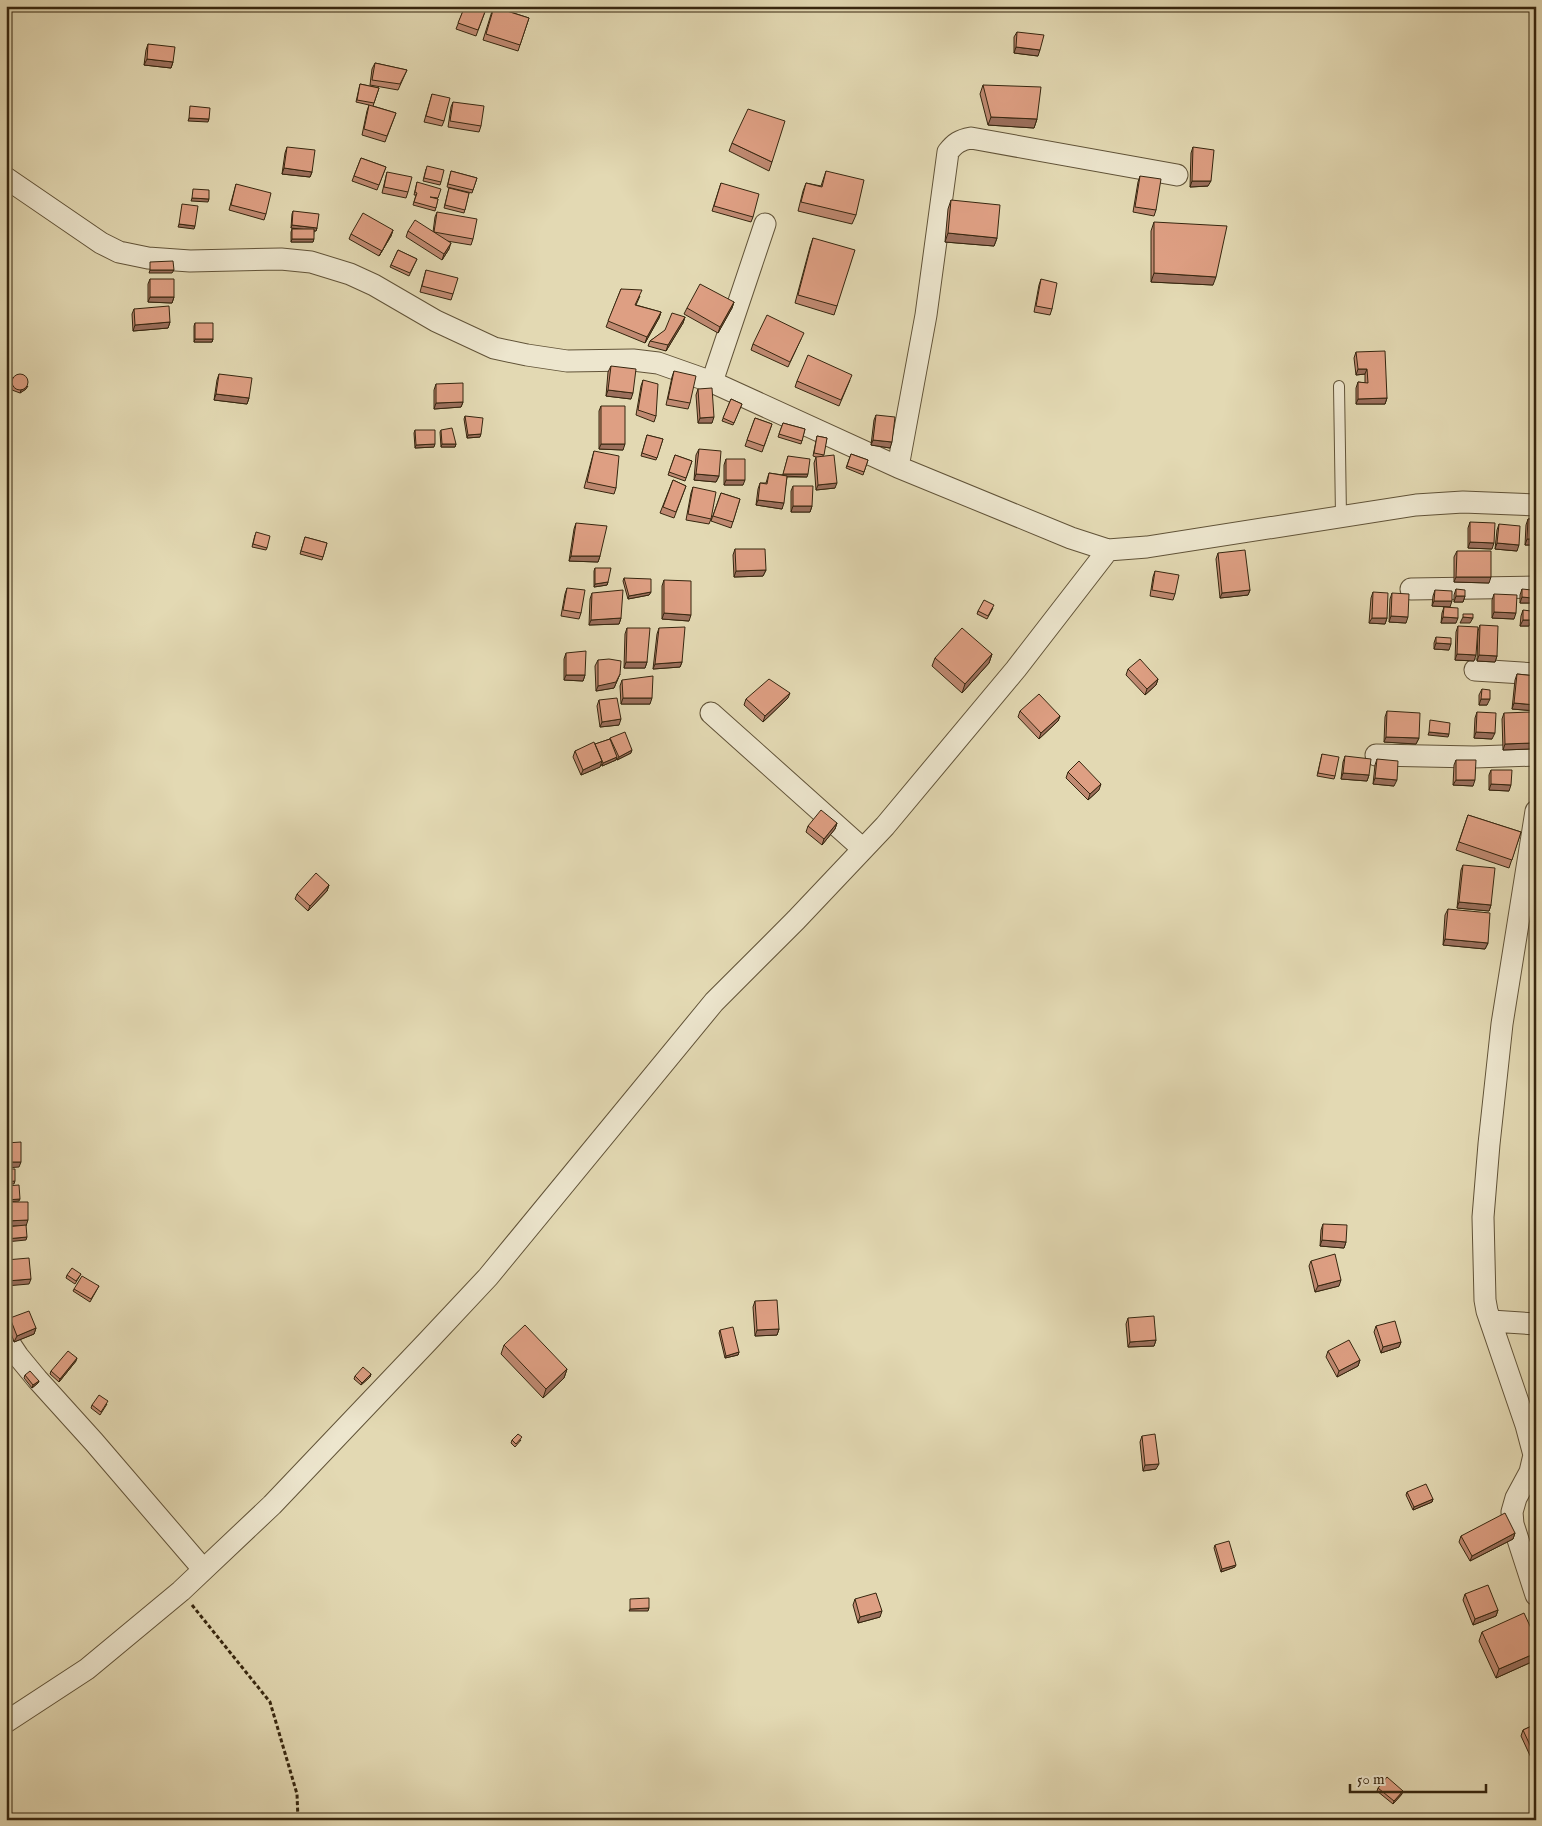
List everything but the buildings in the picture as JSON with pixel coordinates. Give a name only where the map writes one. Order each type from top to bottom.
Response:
[{"type":"street","points":[[898,467],[926,315],[948,152],[953,146],[960,140],[971,138],[1177,175]]},
{"type":"street","points":[[6,178],[101,243],[119,252],[148,258],[190,261],[281,259],[311,262],[350,274],[374,285],[436,321],[494,348],[567,362],[633,360],[658,363],[712,382],[898,467],[1013,515],[1108,550],[1146,547],[1416,505],[1464,502],[1536,505]]},
{"type":"street","points":[[712,382],[765,224]]},
{"type":"street","points":[[6,1722],[87,1669],[181,1591],[272,1505],[488,1277],[714,1002],[796,920],[884,826],[1016,669],[1108,550]]},
{"type":"street","points":[[1411,589],[1536,587]]},
{"type":"street","points":[[1474,670],[1536,674]]},
{"type":"street","points":[[711,713],[863,848]]},
{"type":"street","points":[[1376,755],[1474,757],[1536,755]]},
{"type":"street","points":[[1536,811],[1502,1024],[1483,1217],[1485,1300],[1534,1455],[1530,1472],[1516,1498],[1512,1512],[1513,1524],[1536,1595]]},
{"type":"street","points":[[1491,1321],[1536,1324]]},
{"type":"street","points":[[6,1338],[31,1371],[203,1569]]},
{"type":"lane","points":[[1339,386],[1341,516]]},
{"type":"path","points":[[181,1591],[270,1702],[297,1794],[298,1820]]}]
